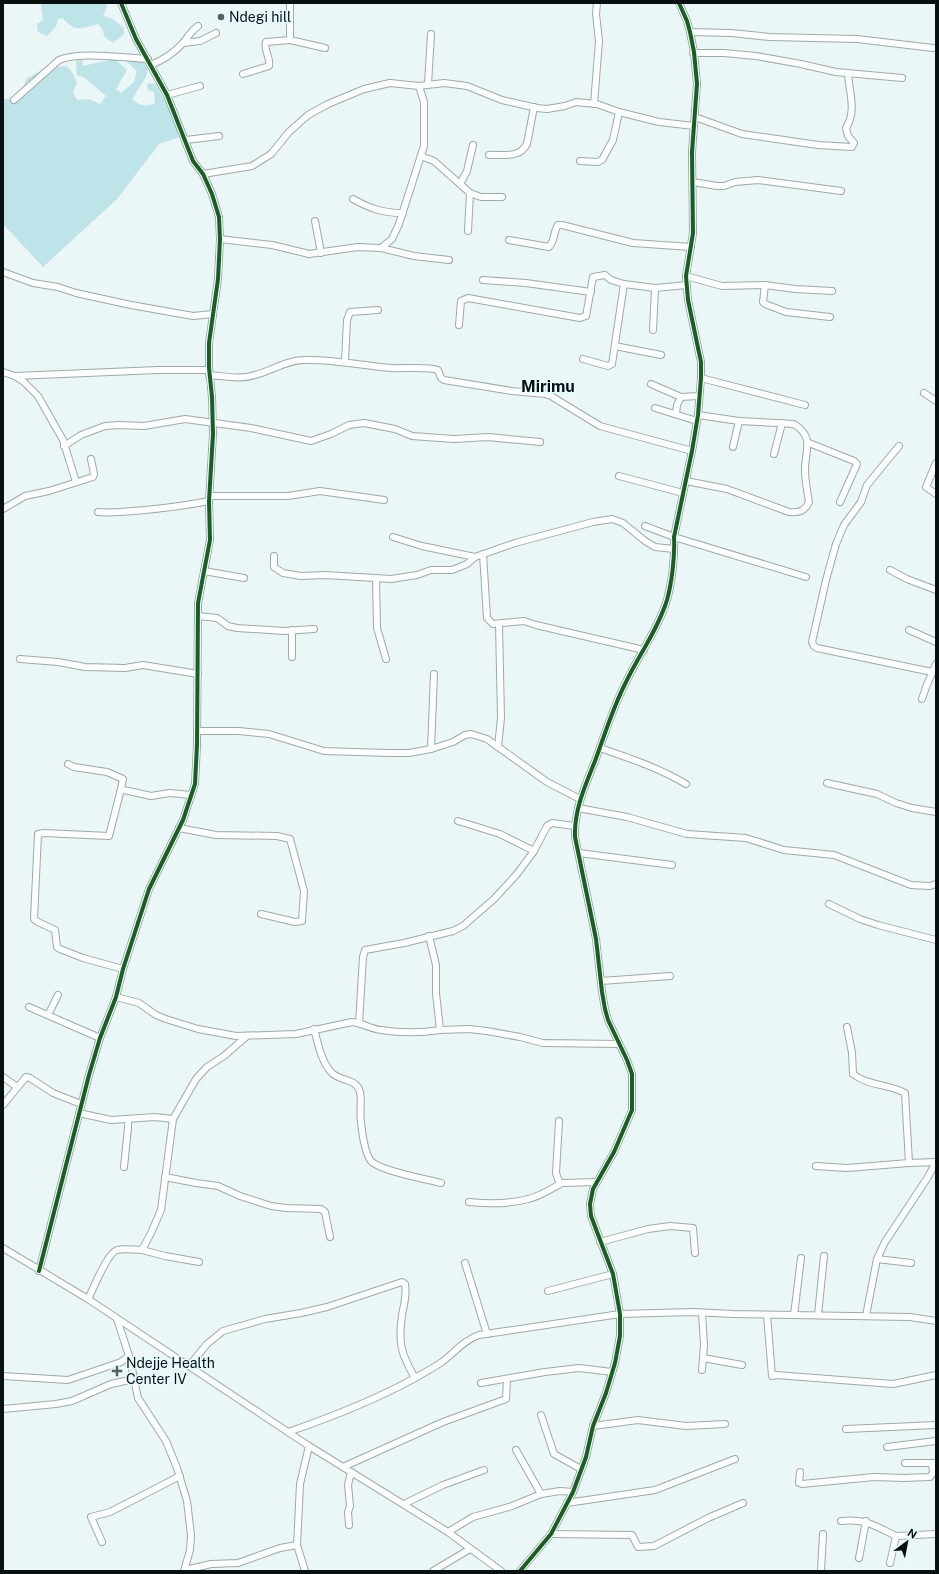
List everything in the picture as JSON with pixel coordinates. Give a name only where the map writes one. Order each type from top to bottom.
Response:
[{"type":"street","points":[[39,1270],[81,1104],[100,1038],[116,997],[123,969],[149,890],[179,828],[195,784],[198,603],[210,540],[213,423],[209,373],[209,343],[218,279],[220,239],[218,217],[212,194],[203,174],[193,161],[168,95],[136,39],[121,3]]},
{"type":"street","points":[[290,3],[290,40]]},
{"type":"street","points":[[594,104],[599,41],[596,14],[597,3]]},
{"type":"street","points":[[520,1571],[551,1534],[573,1492],[586,1457],[593,1426],[606,1393],[620,1336],[620,1314],[613,1274],[591,1216],[590,1204],[596,1182],[614,1152],[632,1110],[632,1074],[608,1020],[601,982],[596,939],[575,837],[575,826],[580,798],[600,748],[614,707],[626,681],[644,650],[667,600],[674,549],[674,537],[698,418],[701,362],[688,300],[686,276],[693,233],[692,152],[697,84],[690,32],[679,3]]},
{"type":"street","points":[[14,100],[58,60],[66,57],[80,56],[149,62],[171,55],[198,26]]},
{"type":"street","points":[[690,32],[731,33],[770,37],[857,39],[933,48]]},
{"type":"street","points":[[183,43],[200,41],[216,33]]},
{"type":"street","points":[[428,84],[431,34]]},
{"type":"street","points":[[243,74],[269,66],[270,62],[265,45],[266,42],[290,40],[325,48]]},
{"type":"street","points":[[693,53],[724,53],[756,56],[848,73],[902,78]]},
{"type":"street","points":[[695,116],[742,134],[818,145],[852,147],[854,143],[848,136],[846,128],[850,122],[853,103],[849,88],[848,73]]},
{"type":"street","points":[[203,174],[252,166],[271,154],[299,122],[308,115],[328,104],[378,85],[390,83],[419,86],[444,83],[467,86],[502,100],[534,107],[547,109],[565,106],[576,102],[594,104],[659,122],[694,126]]},
{"type":"street","points":[[168,95],[200,86]]},
{"type":"street","points":[[381,248],[392,239],[403,213],[424,146],[424,102],[419,86]]},
{"type":"street","points":[[489,155],[513,155],[524,149],[527,144],[534,107]]},
{"type":"street","points":[[580,161],[592,162],[602,160],[613,140],[619,112]]},
{"type":"street","points":[[186,140],[219,136]]},
{"type":"street","points":[[460,184],[467,171],[473,145]]},
{"type":"street","points":[[421,156],[434,161],[470,193],[481,197],[502,197]]},
{"type":"street","points":[[693,182],[724,186],[735,182],[758,180],[842,191]]},
{"type":"street","points":[[468,231],[470,193]]},
{"type":"street","points":[[353,199],[375,210],[403,213]]},
{"type":"street","points":[[315,221],[321,253]]},
{"type":"street","points":[[509,240],[549,247],[552,244],[556,228],[558,225],[562,225],[632,243],[691,247]]},
{"type":"street","points":[[220,239],[272,245],[309,254],[358,247],[381,248],[414,256],[449,260]]},
{"type":"street","points":[[3,272],[33,283],[58,286],[76,293],[131,306],[192,316],[213,314]]},
{"type":"street","points":[[459,325],[461,301],[468,298],[501,303],[545,313],[580,318],[586,316],[593,277],[605,275],[611,280],[624,284],[655,288],[687,285]]},
{"type":"street","points":[[686,276],[722,286],[765,285],[795,289],[832,291]]},
{"type":"street","points":[[483,280],[526,283],[591,292]]},
{"type":"street","points":[[583,360],[610,366],[612,364],[624,284]]},
{"type":"street","points":[[765,285],[763,302],[765,304],[786,312],[830,317]]},
{"type":"street","points":[[653,330],[655,288]]},
{"type":"street","points":[[345,362],[347,320],[350,312],[378,310]]},
{"type":"street","points":[[615,346],[660,354]]},
{"type":"street","points":[[16,376],[158,370],[209,373],[238,378],[254,376],[281,365],[304,360],[345,362],[408,370],[429,368],[438,370],[441,378],[444,380],[512,391],[545,394],[551,396],[600,426],[692,451]]},
{"type":"street","points":[[3,372],[16,376],[30,386],[38,396],[56,428],[64,446],[76,482]]},
{"type":"street","points":[[701,378],[805,405]]},
{"type":"street","points":[[651,384],[681,397],[699,396]]},
{"type":"street","points":[[924,393],[936,401]]},
{"type":"street","points":[[676,414],[677,405],[681,397]]},
{"type":"street","points":[[655,408],[698,418],[794,424],[806,435],[809,443],[805,468],[809,502],[807,506],[797,513],[789,512],[727,489],[686,481]]},
{"type":"street","points":[[64,446],[81,435],[105,426],[144,426],[185,419],[251,428],[311,441],[349,426],[364,423],[395,429],[412,436],[454,438],[488,437],[540,442]]},
{"type":"street","points":[[733,447],[739,420]]},
{"type":"street","points":[[774,454],[782,423]]},
{"type":"street","points":[[809,443],[854,461],[857,464],[840,502]]},
{"type":"street","points":[[899,446],[867,485],[861,502],[844,525],[836,544],[826,580],[812,642],[817,648],[932,672]]},
{"type":"street","points":[[3,509],[25,496],[49,491],[94,476],[91,459]]},
{"type":"street","points":[[936,463],[926,485],[928,489],[936,494]]},
{"type":"street","points":[[619,476],[683,493]]},
{"type":"street","points":[[98,512],[111,513],[183,507],[210,498],[288,496],[320,491],[384,500]]},
{"type":"street","points":[[274,556],[275,569],[283,573],[301,576],[325,575],[391,579],[417,575],[431,570],[452,570],[467,564],[475,557],[515,543],[592,522],[612,519],[623,523],[655,547],[674,549]]},
{"type":"street","points":[[645,526],[674,537],[806,577]]},
{"type":"street","points":[[393,537],[422,546],[475,557]]},
{"type":"street","points":[[483,554],[487,618],[493,624],[524,622],[644,650]]},
{"type":"street","points":[[890,570],[907,579],[936,590]]},
{"type":"street","points":[[204,571],[244,578]]},
{"type":"street","points":[[376,578],[377,628],[386,659]]},
{"type":"street","points":[[198,616],[218,618],[228,626],[237,628],[292,630],[314,629]]},
{"type":"street","points":[[498,747],[501,718],[499,624]]},
{"type":"street","points":[[292,630],[292,658]]},
{"type":"street","points":[[909,630],[936,642]]},
{"type":"street","points":[[20,659],[58,662],[93,668],[125,668],[143,665],[198,674]]},
{"type":"street","points":[[922,699],[936,664]]},
{"type":"street","points":[[431,749],[434,674]]},
{"type":"street","points":[[197,731],[239,731],[270,734],[324,751],[409,753],[431,749],[471,734],[487,740],[498,747],[546,782],[580,798]]},
{"type":"street","points":[[600,748],[648,764],[668,773],[686,784]]},
{"type":"street","points":[[68,764],[74,767],[107,772],[122,779],[121,789],[109,836],[38,834],[34,919],[55,930],[58,947],[60,949],[83,958],[123,969]]},
{"type":"street","points":[[826,783],[877,794],[906,807],[936,812]]},
{"type":"street","points":[[121,789],[151,796],[170,793],[192,795]]},
{"type":"street","points":[[578,808],[627,817],[687,834],[753,839],[784,850],[834,855],[911,885],[930,886],[936,884]]},
{"type":"street","points":[[458,821],[500,834],[534,851]]},
{"type":"street","points":[[360,1023],[363,957],[365,950],[404,943],[459,928],[475,917],[517,874],[534,851],[547,826],[552,823],[575,826]]},
{"type":"street","points":[[179,828],[216,835],[276,836],[290,839],[304,891],[302,921],[295,922],[261,914]]},
{"type":"street","points":[[578,853],[672,865]]},
{"type":"street","points":[[829,904],[878,926],[936,940]]},
{"type":"street","points":[[429,936],[436,965],[436,993],[440,1030]]},
{"type":"street","points":[[601,982],[670,976]]},
{"type":"street","points":[[48,1015],[58,995]]},
{"type":"street","points":[[116,997],[139,1003],[156,1015],[166,1019],[198,1029],[236,1036],[296,1034],[352,1022],[360,1023],[370,1028],[382,1031],[416,1033],[469,1029],[520,1037],[543,1044],[618,1044]]},
{"type":"street","points":[[29,1007],[100,1038]]},
{"type":"street","points":[[847,1027],[852,1054],[853,1074],[873,1084],[905,1093],[909,1163]]},
{"type":"street","points":[[314,1029],[321,1053],[331,1073],[337,1077],[356,1084],[360,1090],[360,1121],[367,1153],[371,1160],[383,1168],[441,1183]]},
{"type":"street","points":[[142,1250],[151,1234],[161,1210],[173,1119],[196,1079],[207,1067],[224,1056],[247,1036]]},
{"type":"street","points":[[3,1077],[17,1087]]},
{"type":"street","points":[[3,1105],[26,1077],[30,1078],[52,1093],[81,1104]]},
{"type":"street","points":[[79,1113],[111,1120],[155,1117],[173,1119]]},
{"type":"street","points":[[124,1168],[128,1119]]},
{"type":"street","points":[[559,1121],[556,1173],[559,1182],[562,1183]]},
{"type":"street","points":[[816,1166],[858,1168],[936,1162]]},
{"type":"street","points":[[866,1316],[877,1259],[885,1242],[928,1177],[936,1162]]},
{"type":"street","points":[[165,1177],[218,1186],[240,1196],[271,1206],[321,1209],[325,1212],[330,1237]]},
{"type":"street","points":[[469,1202],[484,1203],[528,1199],[542,1194],[562,1183],[596,1182]]},
{"type":"street","points":[[600,1242],[648,1229],[670,1226],[693,1228],[695,1253]]},
{"type":"street","points":[[3,1248],[88,1299],[309,1446],[448,1532],[501,1571]]},
{"type":"street","points":[[88,1299],[109,1258],[118,1250],[142,1250],[199,1262]]},
{"type":"street","points":[[818,1315],[824,1256]]},
{"type":"street","points":[[794,1315],[801,1258]]},
{"type":"street","points":[[877,1259],[911,1263]]},
{"type":"street","points":[[465,1263],[487,1334]]},
{"type":"street","points":[[548,1291],[613,1274]]},
{"type":"street","points":[[189,1366],[207,1344],[223,1331],[265,1319],[327,1307],[379,1288],[402,1282],[405,1284],[406,1295],[400,1330],[400,1343],[406,1363],[415,1378]]},
{"type":"street","points":[[288,1432],[339,1414],[415,1378],[442,1362],[470,1338],[487,1334],[620,1314],[664,1312],[910,1317],[936,1321]]},
{"type":"street","points":[[702,1313],[702,1370]]},
{"type":"street","points":[[767,1315],[772,1376],[816,1377],[877,1384],[893,1384],[936,1375]]},
{"type":"street","points":[[117,1319],[129,1356],[138,1398],[166,1441],[180,1476],[187,1501],[190,1529],[190,1550],[184,1570],[211,1564],[238,1563],[280,1548],[297,1545]]},
{"type":"street","points":[[3,1376],[68,1380],[121,1362],[129,1356]]},
{"type":"street","points":[[703,1358],[742,1365]]},
{"type":"street","points":[[481,1383],[579,1368],[612,1372]]},
{"type":"street","points":[[3,1409],[72,1401],[111,1384],[134,1379]]},
{"type":"street","points":[[343,1467],[443,1422],[506,1399],[507,1379]]},
{"type":"street","points":[[541,1415],[554,1454],[581,1469]]},
{"type":"street","points":[[593,1426],[638,1420],[686,1426],[725,1424]]},
{"type":"street","points":[[846,1430],[936,1425]]},
{"type":"street","points":[[888,1447],[936,1441]]},
{"type":"street","points":[[305,1571],[297,1545],[300,1484],[309,1446]]},
{"type":"street","points":[[516,1450],[542,1494]]},
{"type":"street","points":[[567,1503],[655,1490],[736,1459]]},
{"type":"street","points":[[800,1472],[800,1483],[802,1484],[874,1477],[930,1477],[933,1473],[934,1463],[905,1463]]},
{"type":"street","points":[[404,1504],[443,1485],[484,1470]]},
{"type":"street","points":[[349,1525],[348,1512],[350,1506],[348,1485],[351,1472]]},
{"type":"street","points":[[102,1542],[91,1516],[110,1512],[180,1476]]},
{"type":"street","points":[[448,1532],[473,1517],[512,1506],[542,1494],[560,1491],[573,1492]]},
{"type":"street","points":[[551,1534],[630,1535],[633,1536],[638,1547],[654,1546],[708,1518],[743,1503]]},
{"type":"street","points":[[841,1521],[866,1521],[896,1536],[936,1534]]},
{"type":"street","points":[[859,1558],[866,1521]]},
{"type":"street","points":[[821,1571],[823,1534]]},
{"type":"street","points":[[890,1563],[896,1536]]},
{"type":"street","points":[[433,1571],[470,1549]]},
{"type":"shaded area","points":[[43,3],[105,3],[107,7],[103,16],[113,19],[124,28],[124,34],[113,43],[105,37],[98,24],[83,28],[75,28],[67,23],[63,18],[58,19],[56,26],[47,36],[38,32],[37,24],[43,20],[41,5]]},
{"type":"shaded area","points":[[136,54],[148,69],[146,77],[132,99],[143,106],[155,103],[154,92],[148,90],[147,84],[155,83],[171,112],[180,137],[159,144],[117,199],[43,267],[3,224],[3,99],[11,99],[22,91],[27,78],[46,68],[67,66],[72,72],[77,83],[73,93],[77,100],[89,99],[100,104],[106,96],[85,78],[77,75],[76,61],[83,59],[82,66],[115,59],[127,70],[116,89],[121,93],[134,82],[137,71],[127,62],[127,55]]},
{"type":"cycle path","points":[[39,1271],[89,1075],[100,1038],[116,997],[123,969],[149,889],[183,820],[195,784],[197,745],[198,603],[210,540],[209,501],[213,434],[209,343],[218,279],[220,239],[219,217],[212,194],[203,174],[193,161],[167,95],[136,39],[121,3]]},
{"type":"cycle path","points":[[520,1571],[551,1534],[573,1492],[586,1457],[593,1426],[606,1393],[615,1363],[620,1336],[620,1314],[613,1274],[591,1216],[590,1204],[593,1189],[614,1152],[632,1110],[632,1074],[608,1020],[605,1009],[596,939],[575,837],[575,827],[581,798],[621,691],[654,632],[667,600],[673,568],[674,537],[698,415],[701,362],[688,300],[686,276],[693,233],[692,152],[697,84],[694,52],[690,32],[679,3]]},
{"type":"place","name":"Ndegi hill","points":[[221,17]]},
{"type":"place","name":"Ndejje Health Center IV","points":[[117,1371]]},
{"type":"district","name":"Mirimu","points":[[548,386]]}]
